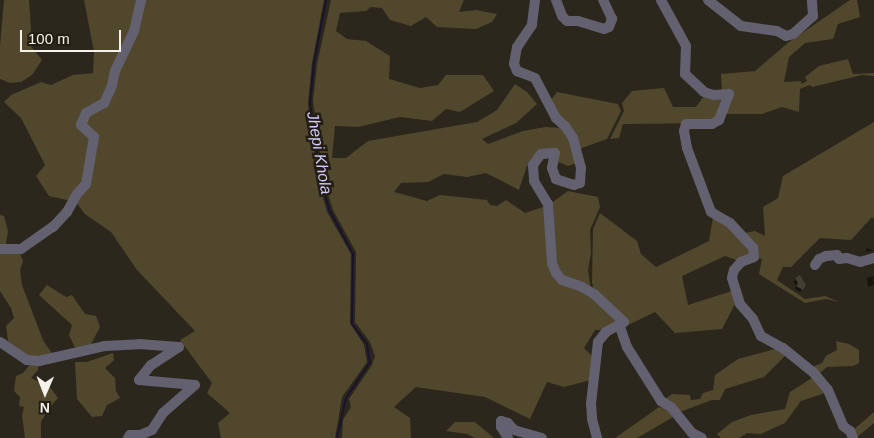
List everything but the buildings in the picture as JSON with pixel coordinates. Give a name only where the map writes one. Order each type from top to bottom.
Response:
[{"type":"street","points":[[0,249],[21,249],[53,227],[67,212],[77,194],[86,184],[94,137],[81,125],[86,114],[104,104],[112,86],[115,71],[134,31],[141,0]]},
{"type":"street","points":[[535,0],[532,25],[517,47],[514,64],[517,72],[535,78],[556,118],[565,126],[573,138],[581,168],[580,183],[574,185],[556,179],[552,168],[555,153],[541,154],[533,165],[534,181],[548,204],[552,263],[556,273],[562,280],[582,287],[604,302],[624,322],[606,332],[598,342],[591,403],[596,438]]},
{"type":"street","points":[[556,0],[562,16],[567,21],[578,21],[604,29],[609,27],[612,19],[603,0]]},
{"type":"street","points":[[661,0],[686,46],[685,74],[704,92],[714,95],[729,94],[718,120],[712,124],[686,124],[684,131],[687,148],[711,212],[730,223],[753,248],[754,256],[741,262],[734,270],[732,278],[740,304],[754,319],[761,336],[783,348],[813,372],[828,390],[843,426],[850,431],[853,438]]},
{"type":"street","points":[[708,0],[740,26],[777,31],[786,36],[793,34],[813,16],[812,0]]},
{"type":"street","points":[[816,265],[819,259],[826,256],[837,255],[839,259],[847,258],[860,262],[874,258]]},
{"type":"street","points":[[619,324],[627,347],[661,401],[671,406],[692,433],[702,438]]},
{"type":"street","points":[[0,342],[27,360],[39,361],[105,346],[139,344],[179,347],[152,365],[138,380],[195,385],[163,413],[152,430],[140,435],[130,435],[128,438]]},
{"type":"street","points":[[508,438],[501,427],[501,421],[508,423],[514,430],[542,438]]},
{"type":"shaded area","points":[[4,0],[29,0],[31,29],[29,44],[42,60],[32,75],[21,82],[10,83],[0,79],[0,46]]},
{"type":"shaded area","points":[[84,0],[324,0],[312,63],[308,103],[318,180],[327,212],[351,254],[350,323],[364,345],[367,362],[342,397],[335,438],[221,438],[218,423],[230,413],[207,393],[212,383],[180,340],[195,331],[137,270],[111,232],[85,214],[76,202],[49,196],[36,176],[45,165],[21,118],[4,102],[11,95],[41,82],[51,85],[73,75],[93,73],[94,52]]},
{"type":"shaded area","points":[[331,0],[464,0],[459,12],[476,10],[497,14],[492,22],[476,29],[437,27],[426,17],[411,26],[390,20],[382,8],[371,7],[366,11],[340,13],[336,31],[347,39],[366,41],[390,56],[389,79],[420,88],[438,85],[446,75],[483,75],[494,91],[460,112],[446,109],[432,121],[400,117],[358,127],[335,126],[332,158],[346,158],[368,141],[477,122],[497,110],[515,84],[527,92],[537,104],[516,123],[482,139],[488,144],[523,131],[545,127],[563,128],[571,139],[577,163],[568,166],[538,154],[527,166],[519,190],[486,173],[467,177],[444,174],[428,182],[401,183],[394,192],[427,201],[440,195],[487,200],[490,205],[497,206],[506,200],[525,213],[546,206],[554,275],[582,290],[620,321],[604,330],[595,330],[584,348],[594,358],[591,380],[564,387],[547,382],[530,419],[485,397],[416,387],[394,407],[410,418],[411,438],[342,438],[343,420],[351,407],[349,399],[372,365],[375,356],[370,342],[355,322],[356,252],[333,210],[323,178],[313,101],[317,64]]},
{"type":"shaded area","points":[[850,0],[857,0],[860,17],[838,24],[833,39],[805,43],[789,57],[784,82],[801,81],[801,84],[807,81],[805,77],[819,66],[848,59],[853,74],[874,73],[874,76],[862,75],[812,87],[810,85],[800,89],[799,112],[782,107],[762,114],[723,114],[721,74],[755,71],[789,42]]},
{"type":"shaded area","points":[[664,88],[673,107],[696,107],[704,96],[727,96],[717,119],[711,123],[623,124],[619,138],[610,139],[624,111],[622,103],[632,91]]},
{"type":"shaded area","points":[[557,92],[618,104],[621,111],[607,139],[579,149],[549,103]]},
{"type":"shaded area","points":[[874,122],[874,219],[872,217],[851,240],[820,238],[791,267],[783,267],[777,280],[805,299],[825,296],[839,302],[826,299],[805,303],[759,274],[762,259],[758,258],[745,233],[755,231],[765,236],[763,207],[778,198],[783,176]]},
{"type":"shaded area","points":[[568,191],[598,197],[600,207],[590,230],[591,253],[588,270],[591,290],[556,272],[550,204]]},
{"type":"shaded area","points":[[600,213],[637,241],[641,254],[656,267],[709,241],[713,217],[729,225],[752,255],[739,261],[725,256],[682,276],[688,305],[732,291],[735,304],[722,329],[675,333],[655,312],[622,328],[594,293],[592,282],[593,229]]},
{"type":"shaded area","points":[[0,215],[4,216],[8,231],[6,244],[0,246]]},
{"type":"shaded area","points":[[19,251],[23,261],[20,270],[22,285],[43,340],[53,355],[39,359],[27,357],[8,341],[6,326],[14,318],[11,308],[0,291],[0,252]]},
{"type":"shaded area","points":[[47,285],[66,297],[72,295],[85,314],[96,316],[100,327],[89,348],[76,350],[69,335],[72,325],[39,295]]},
{"type":"shaded area","points":[[836,341],[849,344],[859,350],[859,363],[853,366],[827,367],[819,374],[812,367],[822,363],[826,356],[837,350]]},
{"type":"shaded area","points":[[779,348],[787,354],[764,377],[725,389],[720,400],[712,400],[680,412],[664,400],[672,394],[690,395],[691,400],[700,399],[703,393],[713,390],[715,375],[738,359]]},
{"type":"shaded area","points":[[113,353],[114,360],[105,368],[115,378],[116,391],[120,398],[107,405],[102,416],[92,417],[77,399],[75,362],[87,362]]},
{"type":"shaded area","points":[[33,361],[39,362],[38,370],[31,378],[50,387],[58,398],[49,408],[41,422],[41,438],[25,438],[22,415],[24,407],[19,406],[20,397],[14,391],[16,376],[23,373]]},
{"type":"shaded area","points":[[815,376],[825,393],[801,401],[785,423],[761,434],[747,433],[739,438],[721,438],[717,434],[732,422],[751,415],[785,409],[790,392]]},
{"type":"shaded area","points":[[659,407],[669,409],[675,416],[637,438],[615,438]]},
{"type":"shaded area","points":[[874,412],[874,423],[856,438],[853,430]]},
{"type":"shaded area","points":[[455,422],[475,422],[494,438],[475,438],[467,434],[446,431]]},
{"type":"waterway","name":"Jhepi Khola","points":[[326,0],[314,63],[310,103],[320,179],[330,211],[353,254],[352,324],[367,344],[370,362],[346,398],[337,438]]}]
